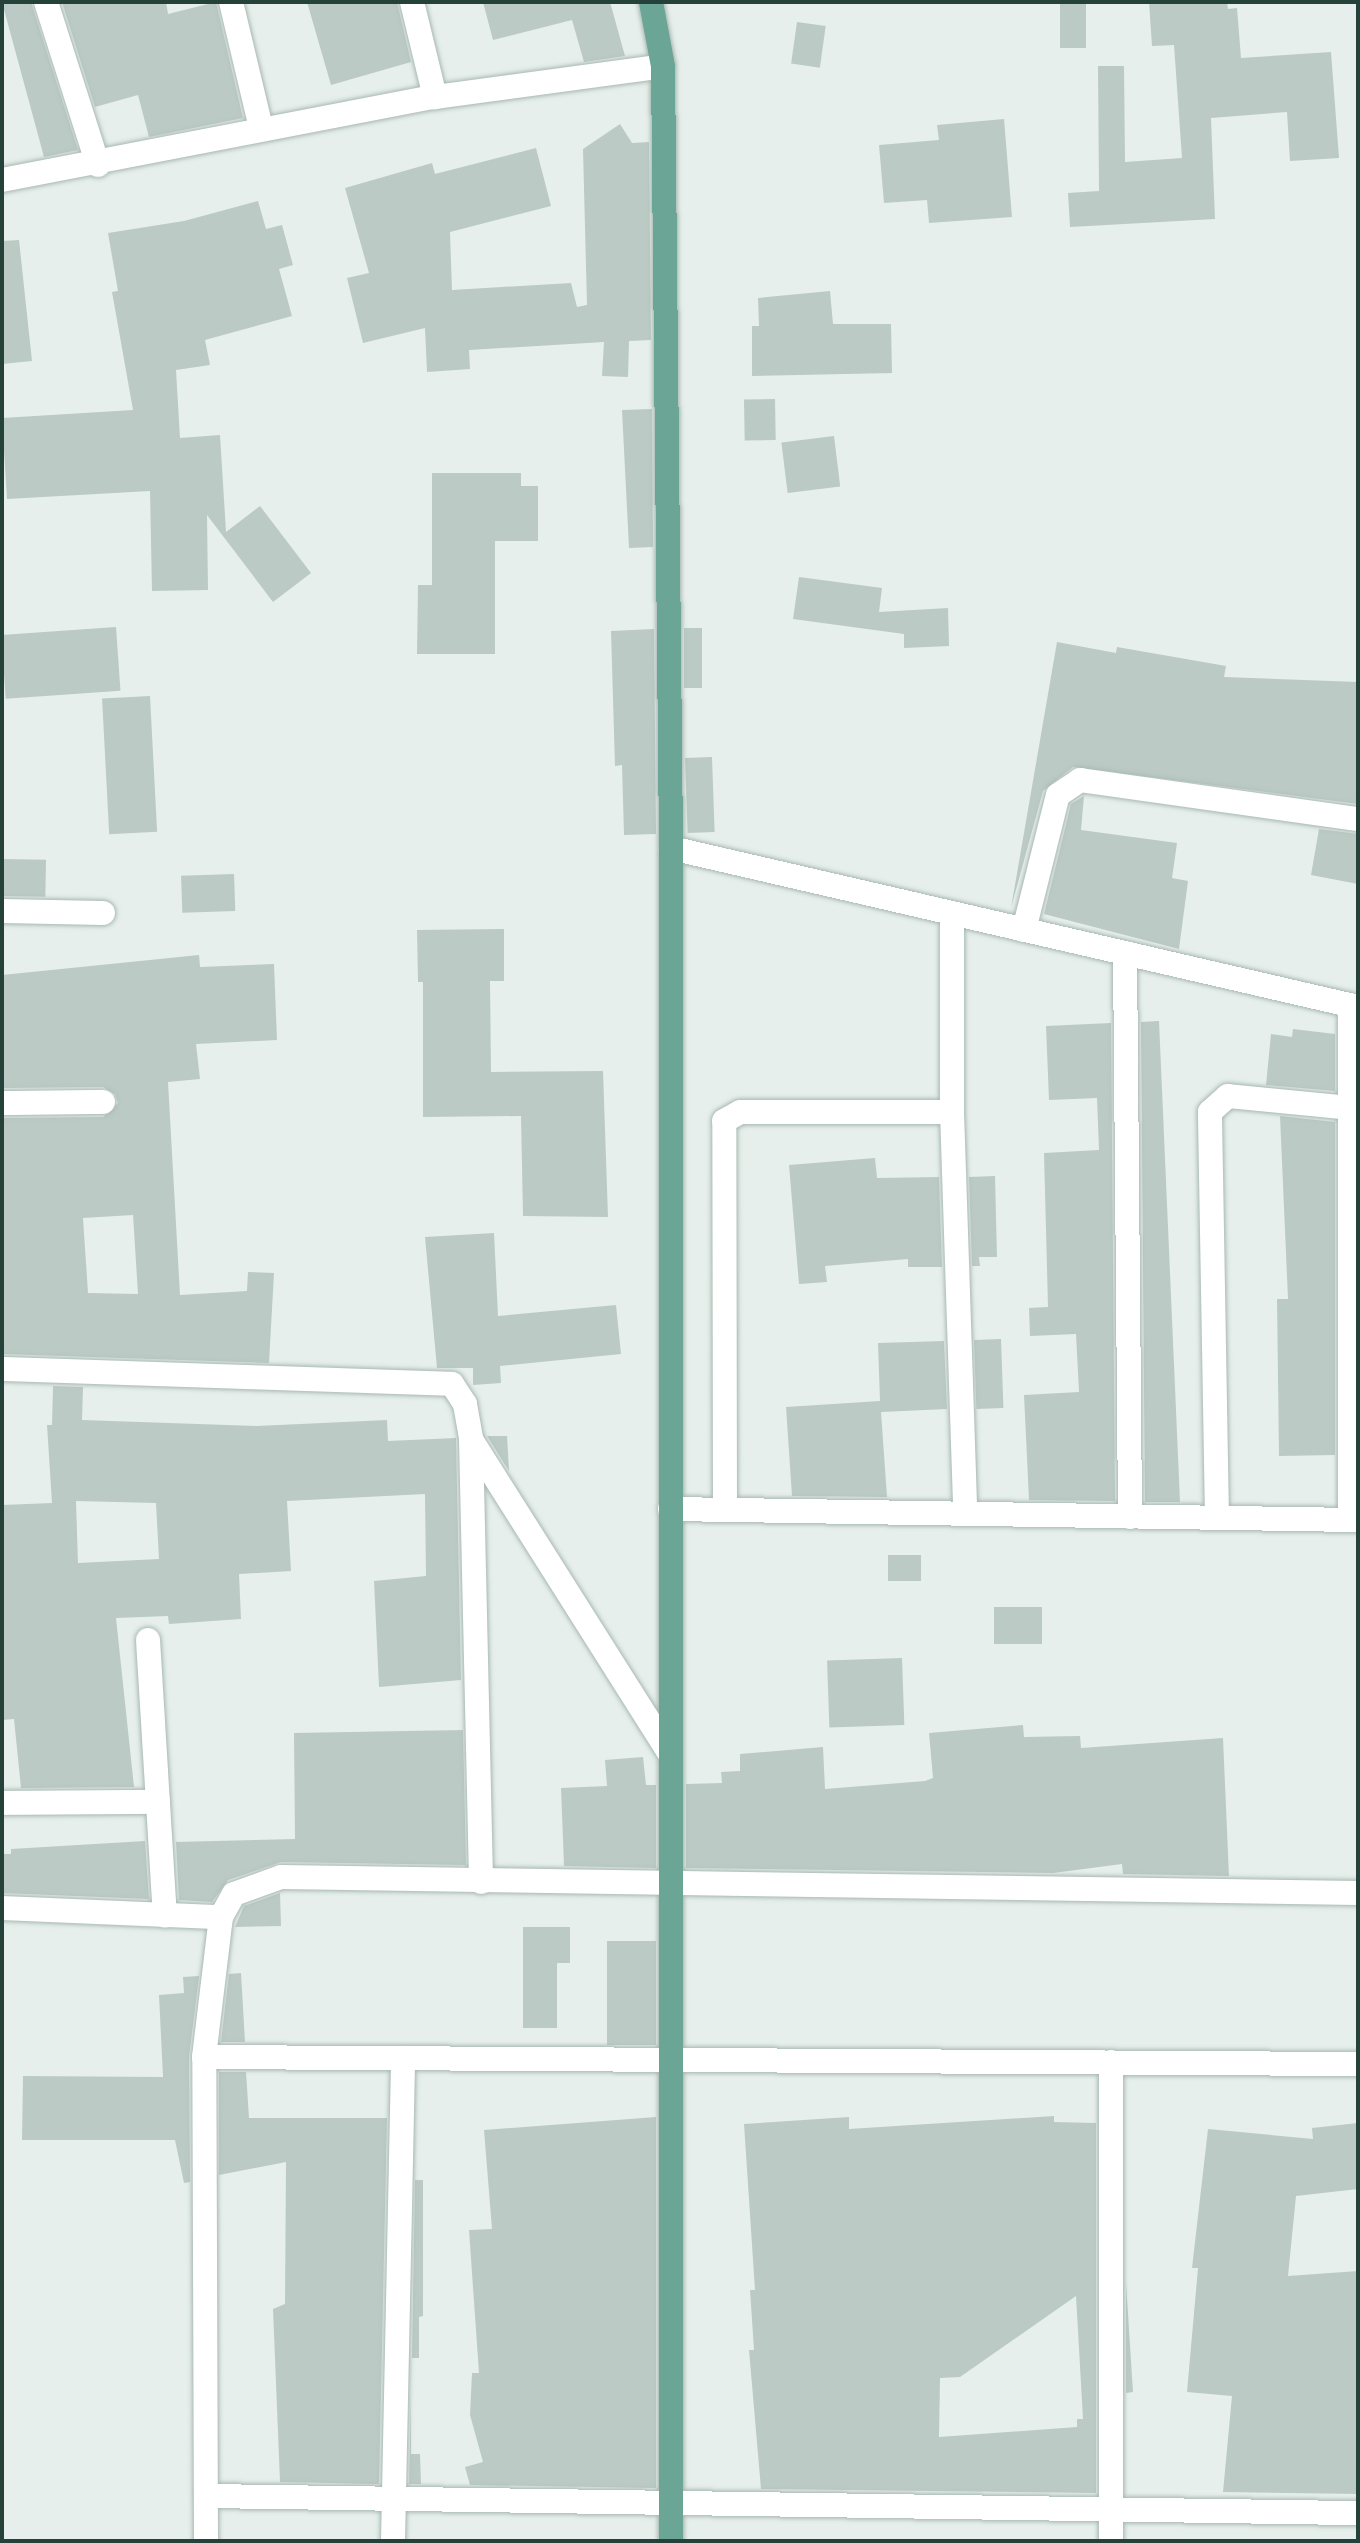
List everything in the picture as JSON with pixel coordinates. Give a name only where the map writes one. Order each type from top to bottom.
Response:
[{"type":"main road","points":[[651,2],[663,66],[671,848],[671,2541]]},
{"type":"street","points":[[46,2],[98,165]]},
{"type":"street","points":[[231,2],[261,128]]},
{"type":"street","points":[[412,2],[435,97]]},
{"type":"street","points":[[2,180],[98,165],[261,128],[435,97],[663,66]]},
{"type":"street","points":[[1024,930],[1058,795],[1080,780],[1358,819]]},
{"type":"street","points":[[670,1509],[1354,1520],[1350,1108],[1354,1006],[671,848]]},
{"type":"street","points":[[2,911],[103,913]]},
{"type":"street","points":[[952,913],[952,1112],[965,1514]]},
{"type":"street","points":[[1125,953],[1130,1517]]},
{"type":"street","points":[[1217,1518],[1210,1112],[1228,1096],[1350,1108]]},
{"type":"street","points":[[2,1103],[103,1102]]},
{"type":"street","points":[[725,1510],[724,1121],[740,1112],[952,1112]]},
{"type":"street","points":[[2,1369],[445,1381],[460,1393],[471,1439],[481,1882]]},
{"type":"street","points":[[471,1439],[670,1754]]},
{"type":"street","points":[[148,1640],[165,1915]]},
{"type":"street","points":[[2,1803],[158,1802]]},
{"type":"street","points":[[206,2541],[204,2057],[221,1917],[234,1894],[281,1877],[1358,1893]]},
{"type":"street","points":[[2,1908],[221,1917]]},
{"type":"street","points":[[204,2057],[1358,2064]]},
{"type":"street","points":[[393,2541],[403,2058]]},
{"type":"street","points":[[1111,2062],[1111,2541]]},
{"type":"street","points":[[206,2496],[1358,2513]]},
{"type":"building","points":[[2,2],[31,2],[78,150],[44,157]]},
{"type":"building","points":[[62,2],[166,2],[168,14],[216,2],[243,118],[149,137],[138,95],[95,107]]},
{"type":"building","points":[[307,2],[397,2],[411,62],[331,85]]},
{"type":"building","points":[[483,2],[610,2],[625,56],[584,62],[572,20],[493,40]]},
{"type":"building","points":[[1060,2],[1086,2],[1086,48],[1060,48]]},
{"type":"building","points":[[1149,2],[1227,2],[1228,9],[1237,8],[1241,58],[1331,52],[1339,158],[1290,161],[1287,112],[1211,118],[1215,219],[1070,227],[1068,193],[1099,191],[1098,66],[1124,66],[1125,162],[1182,158],[1174,45],[1152,46]]},
{"type":"building","points":[[797,22],[826,26],[820,68],[791,64]]},
{"type":"building","points":[[1004,119],[1012,217],[929,223],[927,200],[884,203],[879,145],[939,140],[937,125]]},
{"type":"building","points":[[620,124],[632,143],[649,142],[651,340],[629,341],[628,377],[602,376],[604,342],[469,350],[470,369],[427,372],[425,328],[363,343],[347,278],[369,273],[345,188],[432,163],[435,174],[536,148],[551,206],[450,232],[452,290],[571,283],[577,307],[587,305],[583,149]]},
{"type":"building","points":[[258,201],[266,229],[282,225],[293,265],[279,269],[292,316],[205,340],[210,365],[176,370],[180,438],[220,435],[226,532],[260,506],[311,573],[273,602],[207,515],[208,590],[152,591],[150,491],[7,499],[2,418],[133,410],[112,292],[118,291],[108,233],[184,221]]},
{"type":"building","points":[[19,240],[32,361],[2,364],[2,241]]},
{"type":"building","points":[[830,291],[833,324],[891,324],[892,373],[752,376],[752,326],[759,326],[758,298]]},
{"type":"building","points":[[775,399],[776,440],[745,441],[744,400]]},
{"type":"building","points":[[652,409],[653,547],[629,548],[622,410]]},
{"type":"building","points":[[834,436],[840,487],[788,493],[781,442]]},
{"type":"building","points":[[432,473],[521,473],[521,486],[538,486],[538,541],[495,541],[495,654],[417,654],[418,585],[432,585]]},
{"type":"building","points":[[799,577],[882,588],[879,612],[948,608],[949,646],[904,648],[904,634],[793,619]]},
{"type":"building","points":[[116,627],[120,691],[6,699],[2,635]]},
{"type":"building","points":[[684,628],[702,628],[702,688],[684,688]]},
{"type":"building","points":[[654,629],[656,834],[624,835],[622,765],[615,766],[611,631]]},
{"type":"building","points":[[1057,642],[1116,653],[1117,647],[1226,666],[1224,677],[1358,682],[1358,804],[1073,767],[1043,791],[1011,908]]},
{"type":"building","points":[[150,696],[157,832],[109,834],[102,699]]},
{"type":"building","points":[[712,757],[715,832],[688,833],[685,758]]},
{"type":"building","points":[[1084,796],[1081,830],[1177,843],[1172,878],[1188,881],[1179,949],[1044,914],[1071,804]]},
{"type":"building","points":[[1319,829],[1358,834],[1358,884],[1311,875]]},
{"type":"building","points":[[2,859],[46,860],[45,897],[2,896]]},
{"type":"building","points":[[234,874],[235,911],[182,913],[181,876]]},
{"type":"building","points":[[504,929],[504,981],[490,981],[491,1072],[603,1071],[608,1217],[523,1216],[521,1116],[423,1117],[423,982],[418,982],[417,930]]},
{"type":"building","points":[[199,955],[200,967],[274,964],[277,1040],[196,1044],[200,1079],[168,1082],[180,1295],[247,1291],[248,1272],[274,1273],[269,1363],[2,1354],[2,1118],[103,1117],[118,1103],[115,1094],[103,1087],[2,1088],[2,975]],"holes":[[[133,1215],[138,1294],[88,1293],[83,1218]]]},
{"type":"building","points":[[1159,1021],[1180,1502],[1145,1502],[1141,1022]]},
{"type":"building","points":[[1111,1023],[1115,1501],[1029,1500],[1024,1395],[1079,1392],[1076,1334],[1030,1336],[1029,1308],[1048,1307],[1044,1153],[1099,1150],[1097,1098],[1049,1100],[1046,1026]]},
{"type":"building","points":[[1293,1029],[1335,1034],[1335,1091],[1266,1085],[1271,1034],[1292,1037]]},
{"type":"building","points":[[1280,1116],[1335,1122],[1335,1455],[1279,1456],[1277,1299],[1288,1299]]},
{"type":"building","points":[[875,1158],[877,1178],[939,1177],[942,1267],[908,1267],[908,1259],[825,1266],[827,1282],[799,1284],[789,1165]]},
{"type":"building","points":[[995,1176],[997,1257],[979,1257],[980,1266],[972,1266],[969,1177]]},
{"type":"building","points":[[494,1233],[498,1316],[616,1305],[621,1354],[500,1366],[501,1383],[473,1385],[473,1368],[437,1368],[425,1237]]},
{"type":"building","points":[[1001,1339],[1003,1408],[976,1409],[974,1340]]},
{"type":"building","points":[[944,1341],[947,1409],[881,1412],[887,1497],[792,1496],[786,1407],[880,1401],[878,1343]]},
{"type":"building","points":[[53,1386],[83,1387],[82,1420],[257,1426],[387,1420],[388,1441],[456,1438],[461,1680],[379,1687],[374,1581],[426,1576],[425,1494],[287,1501],[291,1571],[239,1574],[241,1619],[169,1624],[168,1616],[116,1618],[134,1787],[21,1788],[14,1719],[2,1720],[2,1505],[52,1503],[47,1425],[52,1425]],"holes":[[[76,1501],[156,1503],[159,1559],[78,1563]]]},
{"type":"building","points":[[487,1436],[507,1436],[509,1471]]},
{"type":"building","points":[[888,1555],[921,1555],[921,1581],[888,1581]]},
{"type":"building","points":[[994,1607],[1042,1607],[1042,1644],[994,1644]]},
{"type":"building","points":[[902,1658],[904,1725],[829,1728],[827,1661]]},
{"type":"building","points":[[1023,1725],[1024,1737],[1080,1736],[1081,1748],[1223,1738],[1229,1876],[1123,1874],[1122,1864],[1053,1873],[686,1868],[686,1784],[722,1783],[721,1772],[740,1771],[740,1754],[823,1747],[825,1789],[925,1781],[933,1778],[929,1733]]},
{"type":"building","points":[[463,1730],[466,1865],[281,1862],[228,1880],[212,1902],[179,1900],[176,1842],[295,1839],[294,1733]]},
{"type":"building","points":[[643,1757],[646,1785],[656,1785],[656,1868],[564,1866],[561,1788],[607,1786],[605,1760]]},
{"type":"building","points":[[145,1841],[149,1899],[2,1893],[2,1854],[11,1854],[11,1849]]},
{"type":"building","points":[[280,1893],[281,1926],[235,1927],[244,1906]]},
{"type":"building","points":[[523,1927],[570,1927],[570,1963],[557,1963],[557,2028],[523,2028]]},
{"type":"building","points":[[607,1941],[656,1941],[656,2045],[607,2045]]},
{"type":"building","points":[[241,1973],[245,2042],[221,2042],[229,1974]]},
{"type":"building","points":[[199,1976],[189,2057],[190,2182],[184,2183],[175,2140],[22,2140],[23,2076],[163,2077],[159,1995],[184,1993],[183,1977]]},
{"type":"building","points":[[219,2072],[246,2072],[249,2118],[387,2118],[379,2484],[280,2482],[273,2309],[285,2304],[286,2162],[219,2175]]},
{"type":"building","points":[[1054,2116],[1054,2122],[1096,2123],[1096,2493],[761,2489],[749,2350],[754,2350],[750,2290],[755,2290],[744,2124],[849,2117],[849,2129]],"holes":[[[1076,2296],[1083,2419],[1077,2419],[1077,2427],[939,2437],[940,2378],[960,2377]]]},
{"type":"building","points":[[656,2117],[656,2488],[470,2485],[465,2467],[483,2462],[470,2415],[472,2373],[479,2373],[469,2230],[492,2229],[484,2130]]},
{"type":"building","points":[[1358,2123],[1358,2189],[1296,2196],[1288,2276],[1358,2271],[1358,2494],[1223,2492],[1232,2396],[1187,2392],[1198,2268],[1192,2268],[1208,2129],[1313,2139],[1312,2128]]},
{"type":"building","points":[[415,2180],[423,2180],[423,2316],[419,2317],[419,2358],[412,2358]]},
{"type":"building","points":[[1126,2283],[1133,2392],[1126,2393]]},
{"type":"building","points":[[411,2398],[411,2454],[420,2454],[421,2484],[409,2484]]}]
